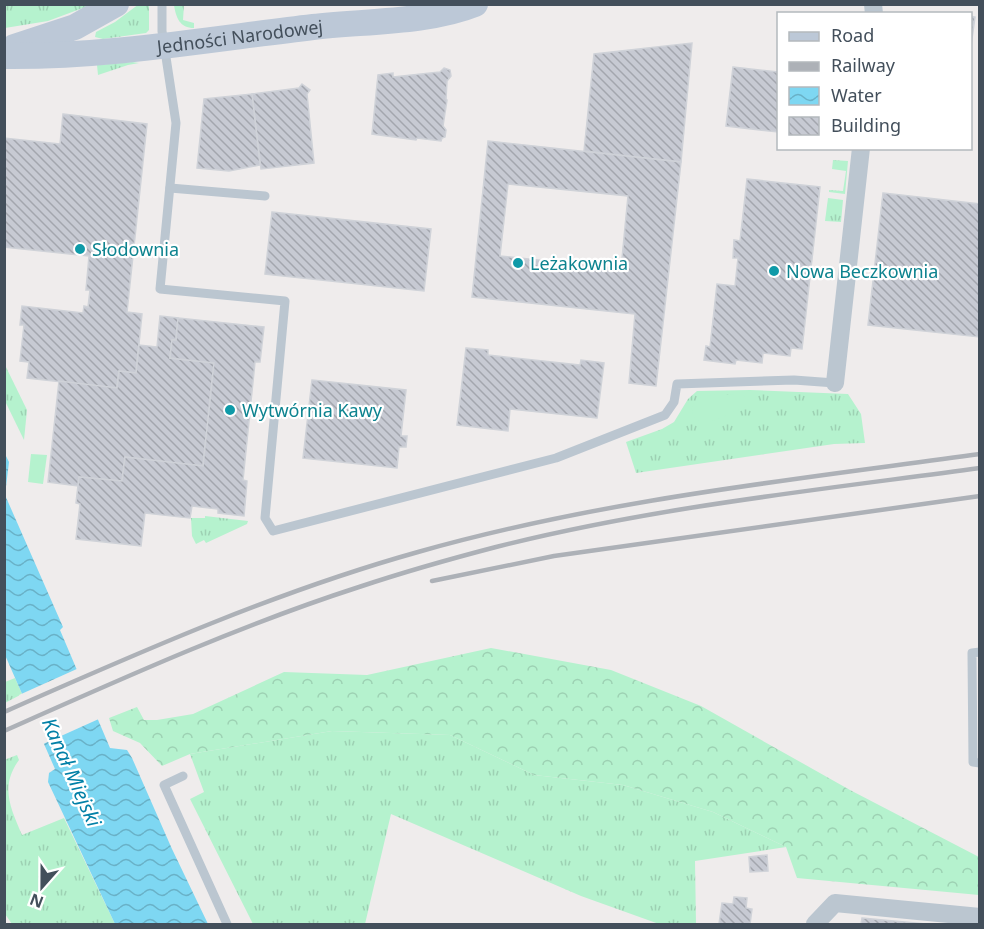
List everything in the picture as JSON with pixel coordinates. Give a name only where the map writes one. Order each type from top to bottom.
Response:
[{"type":"street","points":[[4,49],[37,41],[75,27],[116,4]]},
{"type":"street","name":"Jedności Narodowej","points":[[4,56],[64,55],[315,26],[401,19],[462,10],[475,4]]},
{"type":"street","points":[[835,383],[861,150]]},
{"type":"street","points":[[815,924],[835,903],[980,917]]},
{"type":"lane","points":[[162,4],[164,45],[176,123],[160,289],[285,301],[266,518],[273,531],[556,458],[665,415],[674,402],[677,384],[794,380],[835,383]]},
{"type":"lane","points":[[170,188],[265,196]]},
{"type":"lane","points":[[980,652],[972,653],[973,762],[980,764]]},
{"type":"lane","points":[[183,776],[164,785],[227,924]]},
{"type":"green space","points":[[139,4],[149,5],[149,30],[146,33],[103,39],[95,37],[96,32],[115,22]]},
{"type":"green space","points":[[4,5],[91,5],[48,21],[5,28]]},
{"type":"green space","points":[[174,5],[184,5],[183,20],[194,23],[194,28],[182,24]]},
{"type":"green space","points":[[139,63],[98,75],[97,65]]},
{"type":"green space","points":[[833,160],[848,161],[845,194],[829,192],[829,190],[843,191],[846,171],[832,169]]},
{"type":"green space","points":[[828,198],[843,200],[841,222],[825,221]]},
{"type":"green space","points":[[4,363],[27,410],[24,440],[5,401]]},
{"type":"green space","points":[[750,390],[848,394],[861,414],[865,443],[834,444],[636,473],[626,442],[662,429],[674,422],[688,399],[697,391]]},
{"type":"green space","points":[[743,395],[748,400],[748,406],[710,422],[700,422],[693,414],[693,404],[704,396]]},
{"type":"green space","points":[[31,454],[47,455],[43,484],[28,482]]},
{"type":"green space","points":[[205,516],[248,521],[247,524],[206,543],[204,540],[196,544],[192,536],[191,518],[205,518]]},
{"type":"green space","points":[[491,648],[611,670],[701,706],[850,790],[979,857],[979,895],[797,878],[786,847],[713,812],[623,785],[534,775],[450,735],[332,731],[190,754],[162,766],[140,743],[113,731],[109,718],[137,707],[144,720],[193,714],[284,672],[367,675]]},
{"type":"green space","points":[[15,678],[22,694],[5,703],[5,682]]},
{"type":"green space","points":[[332,731],[450,735],[534,775],[623,785],[713,812],[786,847],[695,861],[696,924],[659,924],[581,896],[391,814],[365,924],[253,924],[190,799],[204,792],[190,754]]},
{"type":"green space","points":[[17,755],[19,760],[13,770],[8,788],[11,806],[22,835],[64,818],[115,924],[12,924],[5,914],[4,760]]},
{"type":"water","name":"Kanał Miejski","points":[[4,452],[9,462],[5,495],[63,627],[60,630],[110,748],[127,750],[132,758],[208,924],[115,924],[48,782],[49,773],[55,769],[5,655]]},
{"type":"pier","points":[[79,668],[101,718],[41,745],[19,695]]},
{"type":"building","points":[[972,16],[975,17],[972,39]]},
{"type":"building","points":[[692,43],[681,162],[584,151],[594,54]]},
{"type":"building","points":[[733,67],[777,72],[777,132],[726,126]]},
{"type":"building","points":[[444,68],[450,70],[451,76],[447,81],[443,126],[446,130],[445,137],[441,141],[372,134],[378,75],[393,73],[393,77],[440,72]]},
{"type":"building","points":[[302,84],[310,90],[307,94],[314,163],[261,169],[252,94],[299,88]]},
{"type":"building","points":[[252,94],[260,165],[229,171],[197,168],[204,99]]},
{"type":"building","name":"Słodownia","points":[[63,114],[147,124],[127,312],[142,314],[136,373],[119,371],[117,388],[27,378],[29,362],[20,361],[24,325],[20,325],[22,306],[83,313],[84,306],[88,307],[90,290],[86,290],[89,256],[4,247],[4,138],[60,144]]},
{"type":"building","name":"Leżakownia","points":[[488,141],[681,162],[656,386],[629,383],[635,314],[472,297]],"holes":[[[508,184],[628,196],[621,269],[500,256]]]},
{"type":"building","name":"Nowa Beczkownia","points":[[747,179],[820,187],[802,349],[791,348],[790,356],[763,353],[762,363],[736,360],[735,364],[704,360],[706,346],[710,347],[717,284],[735,286],[738,258],[733,258],[734,240],[740,241]]},
{"type":"building","points":[[883,193],[980,204],[980,337],[868,325]]},
{"type":"building","points":[[272,212],[431,229],[424,291],[265,274]]},
{"type":"building","points":[[160,316],[178,318],[176,340],[172,340],[170,358],[214,363],[203,466],[125,457],[122,481],[79,477],[78,486],[48,482],[59,381],[117,388],[119,371],[136,373],[139,345],[157,347]]},
{"type":"building","name":"Wytwórnia Kawy","points":[[178,318],[264,327],[260,362],[255,362],[243,480],[247,481],[244,516],[218,513],[218,509],[192,506],[190,518],[145,513],[141,546],[76,539],[80,504],[76,503],[79,477],[122,481],[125,457],[203,466],[214,363],[170,358],[172,340],[176,340]]},
{"type":"building","points":[[466,348],[488,350],[488,355],[580,365],[581,360],[604,363],[597,418],[510,409],[508,431],[457,425]]},
{"type":"building","points":[[312,380],[406,390],[401,436],[407,436],[406,447],[399,447],[397,468],[303,458]]},
{"type":"building","points":[[767,855],[768,871],[750,872],[749,857]]},
{"type":"building","points":[[734,897],[747,898],[746,908],[752,909],[750,924],[719,924],[722,903],[733,904]]},
{"type":"building","points":[[862,918],[926,924],[861,924]]},
{"type":"railway","points":[[4,712],[208,624],[312,585],[418,552],[556,518],[626,505],[980,454]]},
{"type":"railway","points":[[4,731],[180,654],[269,619],[376,581],[427,566],[556,533],[676,510],[980,468]]},
{"type":"railway","points":[[432,581],[554,556],[980,496]]},
{"type":"place","name":"Słodownia","points":[[80,249]]},
{"type":"place","name":"Leżakownia","points":[[518,263]]},
{"type":"place","name":"Nowa Beczkownia","points":[[774,271]]},
{"type":"place","name":"Wytwórnia Kawy","points":[[230,410]]}]
